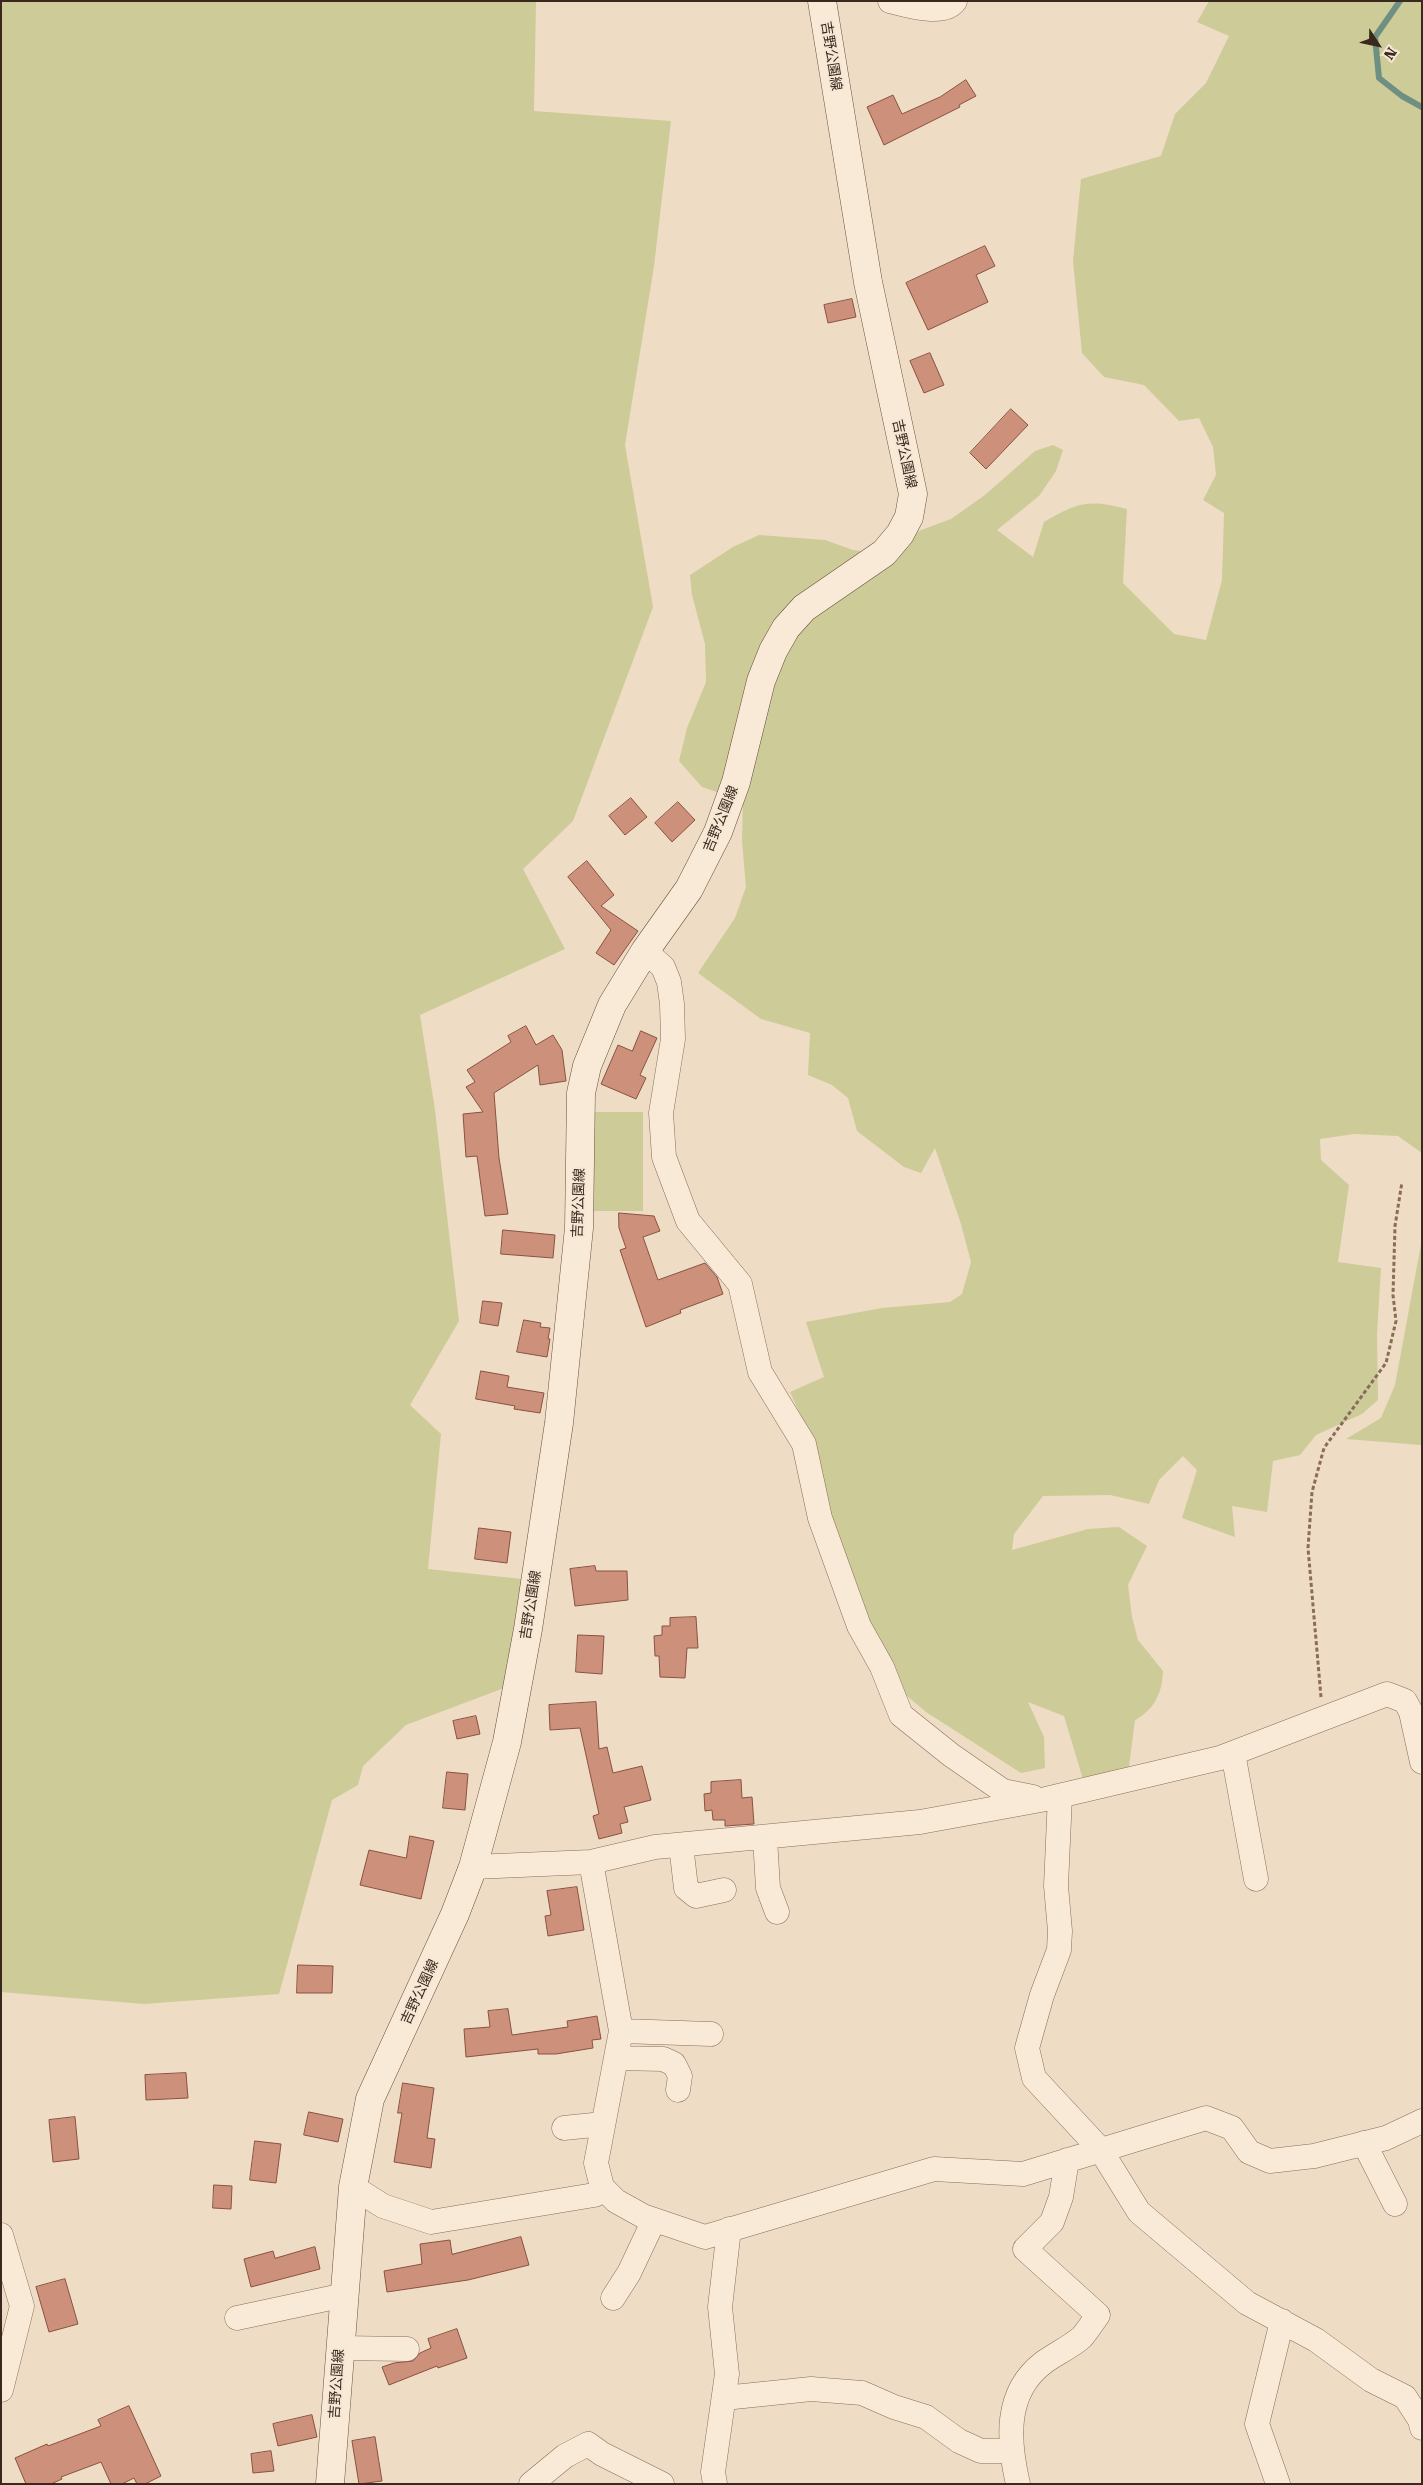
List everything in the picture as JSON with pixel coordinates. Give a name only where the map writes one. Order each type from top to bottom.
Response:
[{"type":"main road","name":"吉野公園線","points":[[330,2484],[353,2187],[370,2099],[456,1914],[473,1867],[507,1742],[528,1630],[559,1423],[579,1228],[581,1093],[596,1039],[612,1005],[645,951],[689,889],[718,832],[736,782],[761,681],[773,650],[786,628],[804,608],[884,553],[900,534],[909,517],[912,506],[913,494],[868,282],[822,1]]},
{"type":"street","points":[[890,1],[940,10],[953,4],[955,1]]},
{"type":"street","points":[[645,951],[663,967],[669,982],[672,1004],[673,1039],[661,1112],[664,1157],[688,1221],[740,1284],[760,1372],[804,1444],[820,1518],[859,1626],[882,1667],[901,1715],[951,1755],[1004,1791],[1053,1797]]},
{"type":"street","points":[[473,1867],[590,1862],[655,1847],[920,1822],[1053,1797],[1233,1753],[1324,1720],[1387,1694],[1405,1700],[1411,1712],[1422,1762]]},
{"type":"street","points":[[1233,1753],[1256,1880]]},
{"type":"street","points":[[1053,1797],[1056,1886],[1060,1931],[1059,1950],[1042,1995],[1027,2048],[1034,2078],[1100,2149],[1139,2212],[1247,2303],[1316,2340],[1370,2380],[1404,2398],[1420,2420],[1422,2428]]},
{"type":"street","points":[[765,1838],[768,1888],[777,1912]]},
{"type":"street","points":[[680,1845],[686,1888],[696,1896],[724,1890]]},
{"type":"street","points":[[590,1862],[621,2031],[596,2163],[602,2187],[616,2201],[654,2220],[705,2237],[934,2169],[1023,2174],[1206,2118],[1232,2128],[1249,2152],[1270,2161],[1314,2156],[1386,2138],[1422,2121]]},
{"type":"street","points":[[621,2031],[711,2034]]},
{"type":"street","points":[[616,2058],[663,2059],[674,2064],[680,2076],[678,2090]]},
{"type":"street","points":[[564,2128],[603,2124]]},
{"type":"street","points":[[1364,2143],[1396,2204]]},
{"type":"street","points":[[1018,2484],[1011,2451],[1013,2408],[1023,2384],[1042,2364],[1081,2337],[1098,2315],[1025,2249],[1052,2222],[1061,2197],[1067,2160]]},
{"type":"street","points":[[353,2187],[383,2206],[431,2222],[594,2196],[604,2190]]},
{"type":"street","points":[[613,2298],[629,2273],[654,2220]]},
{"type":"street","points":[[715,2484],[713,2472],[727,2374],[720,2307],[729,2229]]},
{"type":"street","points":[[1,2235],[22,2306],[1,2390]]},
{"type":"street","points":[[237,2318],[344,2294]]},
{"type":"street","points":[[1278,2484],[1257,2424],[1282,2322]]},
{"type":"street","points":[[340,2348],[407,2349]]},
{"type":"street","points":[[724,2398],[811,2388],[862,2393],[894,2407],[926,2417],[960,2441],[981,2451],[1011,2451]]},
{"type":"street","points":[[531,2484],[565,2456],[588,2444],[602,2454],[662,2484]]},
{"type":"path","points":[[1324,1720],[1308,1548],[1312,1492],[1324,1448],[1386,1363],[1396,1321],[1393,1295],[1395,1226],[1402,1182]]},
{"type":"shaded area","points":[[1,1],[536,1],[534,111],[671,121],[654,266],[625,445],[653,607],[573,821],[523,869],[565,949],[420,1015],[435,1110],[459,1321],[410,1405],[441,1434],[428,1569],[522,1579],[504,1688],[406,1725],[363,1766],[358,1785],[332,1800],[279,1994],[144,2004],[1,1992]]},
{"type":"shaded area","points":[[1209,1],[1422,1],[1422,1153],[1398,1136],[1354,1134],[1320,1139],[1321,1160],[1349,1185],[1338,1262],[1381,1268],[1377,1334],[1378,1400],[1362,1414],[1316,1435],[1300,1455],[1273,1461],[1267,1512],[1232,1506],[1235,1537],[1182,1518],[1197,1470],[1183,1456],[1159,1480],[1149,1504],[1110,1495],[1043,1496],[1014,1534],[1012,1550],[1088,1529],[1119,1527],[1147,1546],[1128,1585],[1132,1617],[1138,1640],[1163,1671],[1161,1686],[1156,1700],[1148,1711],[1135,1720],[1128,1774],[1085,1786],[1064,1716],[1028,1702],[1044,1737],[1045,1768],[1021,1773],[926,1712],[900,1690],[863,1618],[831,1522],[801,1416],[790,1392],[824,1377],[806,1322],[882,1308],[950,1302],[962,1294],[971,1262],[961,1224],[935,1148],[921,1173],[904,1167],[857,1131],[848,1098],[832,1085],[808,1075],[810,1033],[761,1019],[698,973],[735,918],[746,887],[742,841],[743,801],[702,787],[679,761],[687,728],[706,682],[705,644],[692,595],[690,575],[733,547],[759,535],[825,540],[853,550],[896,556],[919,531],[951,519],[985,495],[1035,451],[1053,445],[1063,450],[1056,471],[1039,496],[997,530],[1033,557],[1044,522],[1056,515],[1075,506],[1093,503],[1127,509],[1123,583],[1174,634],[1206,640],[1222,580],[1224,513],[1203,500],[1216,475],[1213,447],[1199,418],[1179,421],[1144,385],[1104,377],[1082,353],[1073,261],[1081,179],[1161,156],[1175,114],[1206,83],[1229,36],[1197,22]]},
{"type":"shaded area","points":[[594,1112],[643,1112],[643,1211],[593,1211]]},
{"type":"shaded area","points":[[1422,1239],[1422,1447],[1421,1445],[1346,1439],[1381,1418],[1395,1385]]},
{"type":"building","points":[[966,80],[976,96],[959,105],[960,107],[884,145],[867,107],[893,95],[902,114],[940,97]]},
{"type":"building","points":[[985,246],[995,266],[976,275],[988,302],[928,330],[906,283]]},
{"type":"building","points":[[852,299],[856,317],[828,323],[824,305]]},
{"type":"building","points":[[930,353],[944,385],[924,393],[910,361]]},
{"type":"building","points":[[1011,409],[1028,425],[986,469],[970,453]]},
{"type":"building","points":[[631,798],[647,817],[625,835],[609,816]]},
{"type":"building","points":[[678,802],[695,820],[672,842],[655,823]]},
{"type":"building","points":[[587,861],[614,895],[601,906],[638,931],[614,965],[596,953],[611,930],[568,877]]},
{"type":"building","points":[[526,1026],[536,1045],[553,1035],[562,1050],[566,1081],[540,1085],[538,1065],[494,1093],[499,1158],[508,1214],[485,1216],[477,1156],[466,1157],[463,1114],[483,1112],[466,1087],[475,1082],[467,1070],[511,1042],[508,1036]]},
{"type":"building","points":[[641,1031],[657,1038],[640,1075],[646,1078],[636,1099],[601,1084],[618,1045],[632,1051]]},
{"type":"building","points":[[619,1213],[654,1216],[660,1231],[643,1237],[658,1280],[705,1263],[717,1277],[723,1294],[680,1310],[681,1313],[646,1327],[620,1250],[626,1248],[619,1228]]},
{"type":"building","points":[[503,1230],[555,1235],[553,1258],[501,1254]]},
{"type":"building","points":[[483,1301],[502,1303],[498,1326],[480,1323]]},
{"type":"building","points":[[524,1320],[541,1323],[540,1327],[550,1328],[547,1357],[517,1352]]},
{"type":"building","points":[[481,1371],[509,1376],[507,1387],[544,1393],[540,1413],[514,1409],[515,1406],[476,1399]]},
{"type":"building","points":[[479,1528],[511,1532],[507,1563],[475,1559]]},
{"type":"building","points":[[595,1566],[596,1571],[627,1571],[628,1600],[575,1606],[570,1569]]},
{"type":"building","points":[[696,1617],[698,1648],[687,1648],[685,1678],[660,1677],[659,1656],[655,1656],[654,1636],[662,1635],[662,1626],[670,1626],[670,1618]]},
{"type":"building","points":[[578,1635],[604,1636],[602,1674],[576,1672]]},
{"type":"building","points":[[596,1702],[599,1749],[607,1747],[613,1773],[642,1766],[651,1800],[624,1807],[628,1822],[620,1824],[622,1833],[599,1839],[593,1816],[599,1814],[580,1728],[550,1730],[549,1705]]},
{"type":"building","points":[[476,1716],[480,1734],[457,1739],[453,1721]]},
{"type":"building","points":[[447,1772],[468,1774],[465,1810],[443,1808]]},
{"type":"building","points":[[741,1780],[742,1798],[752,1797],[754,1824],[725,1826],[725,1820],[713,1820],[712,1810],[705,1811],[704,1794],[711,1793],[711,1782]]},
{"type":"building","points":[[410,1836],[434,1841],[421,1899],[360,1885],[369,1850],[406,1858]]},
{"type":"building","points":[[577,1887],[584,1930],[548,1936],[545,1916],[551,1915],[547,1891]]},
{"type":"building","points":[[298,1965],[333,1966],[332,1993],[297,1993]]},
{"type":"building","points":[[508,2009],[512,2035],[568,2027],[567,2021],[597,2016],[601,2039],[592,2040],[593,2048],[556,2054],[538,2054],[538,2049],[466,2057],[464,2029],[490,2027],[488,2011]]},
{"type":"building","points":[[186,2073],[188,2098],[146,2100],[145,2075]]},
{"type":"building","points":[[403,2083],[434,2088],[427,2138],[435,2139],[431,2168],[394,2162],[402,2113],[398,2113]]},
{"type":"building","points":[[309,2112],[343,2119],[338,2142],[304,2135]]},
{"type":"building","points":[[75,2117],[79,2159],[53,2162],[49,2120]]},
{"type":"building","points":[[255,2141],[281,2144],[276,2183],[250,2180]]},
{"type":"building","points":[[214,2185],[232,2186],[231,2209],[213,2208]]},
{"type":"building","points":[[521,2237],[529,2265],[468,2280],[387,2292],[384,2271],[422,2264],[420,2244],[450,2240],[452,2254]]},
{"type":"building","points":[[315,2247],[320,2269],[251,2287],[244,2259],[273,2251],[275,2258]]},
{"type":"building","points":[[65,2279],[78,2324],[49,2332],[36,2287]]},
{"type":"building","points":[[457,2329],[467,2358],[438,2368],[437,2366],[389,2385],[382,2367],[394,2363],[413,2361],[420,2353],[431,2348],[428,2339]]},
{"type":"building","points":[[129,2406],[161,2476],[145,2484],[137,2484],[134,2478],[122,2484],[111,2484],[101,2462],[61,2477],[62,2479],[51,2484],[26,2484],[15,2458],[47,2444],[48,2446],[101,2426],[98,2420]]},
{"type":"building","points":[[312,2415],[317,2437],[278,2446],[273,2424]]},
{"type":"building","points":[[375,2437],[382,2481],[359,2484],[352,2441]]},
{"type":"building","points":[[271,2451],[274,2471],[253,2473],[251,2454]]},
{"type":"waterway","points":[[1400,1],[1375,37],[1379,78],[1402,96],[1422,107]]}]
